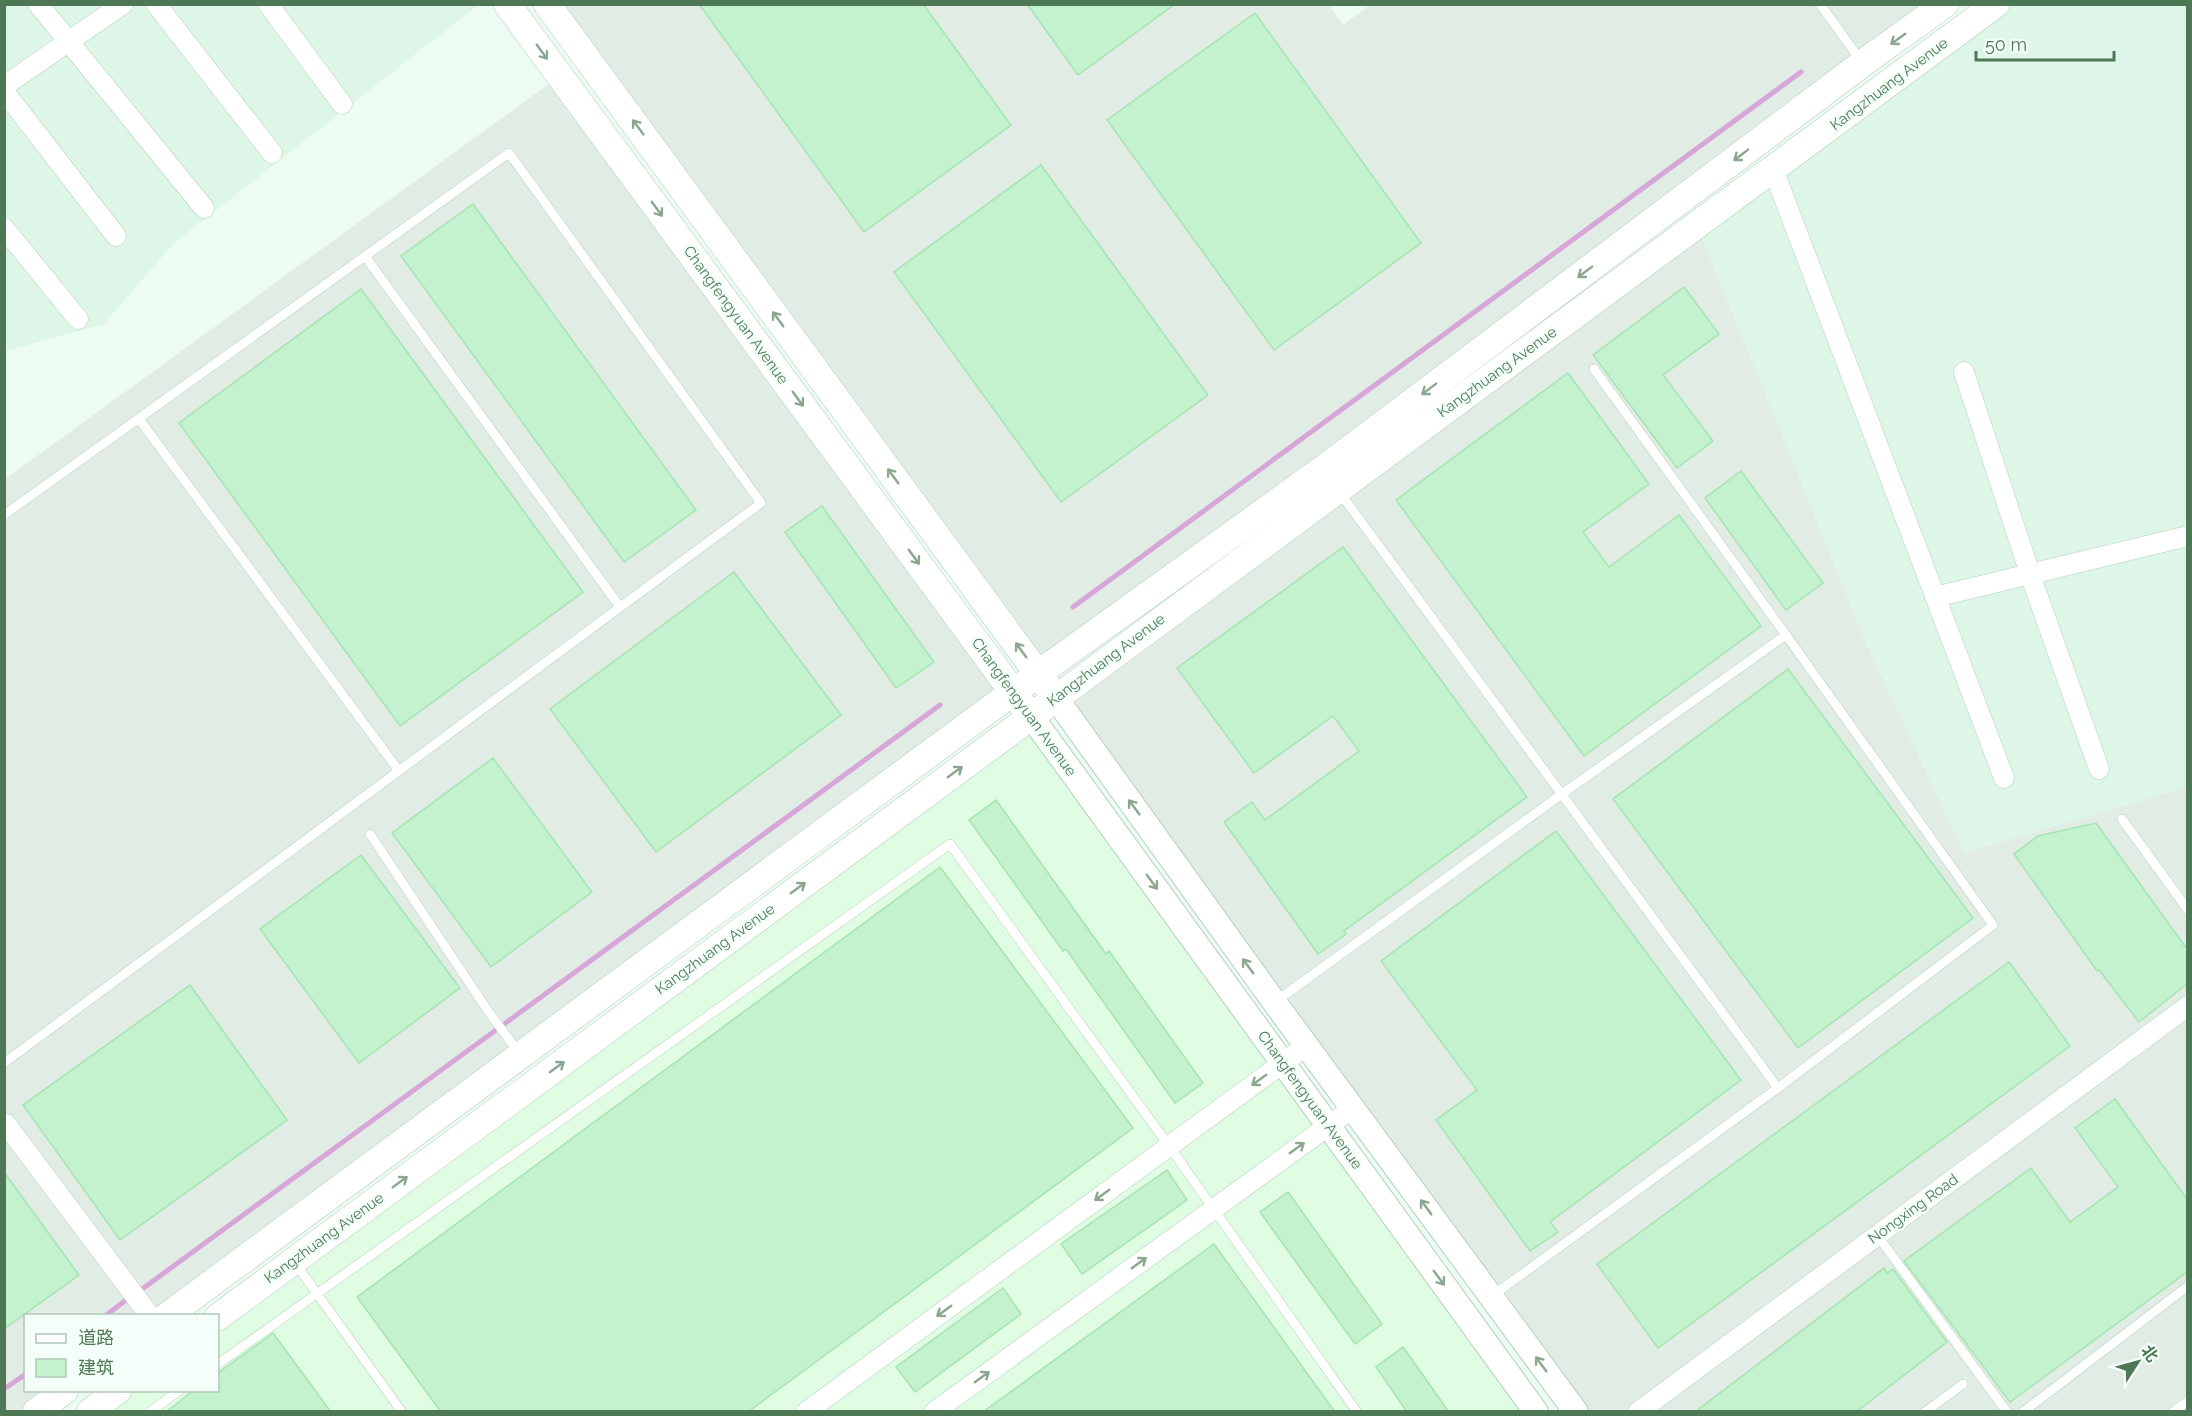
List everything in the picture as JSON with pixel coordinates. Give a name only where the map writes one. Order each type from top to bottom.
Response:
[{"type":"main road","name":"Changfengyuan Avenue","points":[[507,4],[1031,716]]},
{"type":"main road","name":"Changfengyuan Avenue","points":[[547,4],[1055,698]]},
{"type":"main road","name":"Kangzhuang Avenue","points":[[219,1316],[1055,698],[1330,479],[1863,63],[1945,4]]},
{"type":"main road","name":"Kangzhuang Avenue","points":[[170,1314],[1038,674],[1330,479],[1773,169],[1995,4]]},
{"type":"main road","points":[[36,1412],[62,1392]]},
{"type":"main road","points":[[90,1412],[115,1392]]},
{"type":"street","points":[[38,4],[204,208]]},
{"type":"street","points":[[4,86],[123,4]]},
{"type":"street","points":[[156,4],[272,153]]},
{"type":"street","points":[[268,4],[342,104]]},
{"type":"street","points":[[4,91],[116,236]]},
{"type":"street","points":[[1773,169],[2004,778]]},
{"type":"street","points":[[4,228],[78,319]]},
{"type":"street","points":[[1964,372],[2030,574],[2099,769]]},
{"type":"street","points":[[1935,597],[2187,536]]},
{"type":"street","name":"Changfengyuan Avenue","points":[[1055,698],[1306,1046],[1576,1412]]},
{"type":"street","name":"Changfengyuan Avenue","points":[[1031,716],[1536,1412]]},
{"type":"street","name":"Nongxing Road","points":[[1638,1412],[2187,1006]]},
{"type":"street","points":[[806,1412],[1306,1046]]},
{"type":"street","points":[[934,1412],[1353,1108]]},
{"type":"street","points":[[6,1124],[149,1314]]},
{"type":"lane","points":[[1820,4],[1863,63]]},
{"type":"lane","points":[[4,515],[509,153],[761,503],[4,1064]]},
{"type":"lane","points":[[365,256],[620,607]]},
{"type":"lane","points":[[1491,1297],[1778,1088],[1993,925],[1593,369]]},
{"type":"lane","points":[[139,419],[399,771]]},
{"type":"lane","points":[[1330,479],[1778,1088]]},
{"type":"lane","points":[[1275,1003],[1562,794],[1786,635]]},
{"type":"lane","points":[[2122,819],[2187,910]]},
{"type":"lane","points":[[370,834],[488,1011],[521,1056]]},
{"type":"lane","points":[[219,1363],[950,844],[1169,1146],[1357,1412]]},
{"type":"lane","points":[[1877,1235],[2007,1412]]},
{"type":"lane","points":[[294,1261],[402,1412]]},
{"type":"lane","points":[[2022,1412],[2187,1286]]},
{"type":"lane","points":[[1925,1412],[1963,1384]]},
{"type":"lane","points":[[150,1412],[177,1392]]},
{"type":"lane","points":[[2173,1412],[2187,1401]]},
{"type":"shaded area","points":[[1328,4],[1343,25],[1371,4],[1945,5],[1038,674],[547,5]]},
{"type":"shaded area","points":[[5,5],[478,5],[173,244],[104,324],[5,351]]},
{"type":"shaded area","points":[[1996,5],[2187,5],[2187,787],[1964,853],[1866,643],[1697,225]]},
{"type":"shaded area","points":[[560,76],[1013,692],[168,1314],[24,1314],[24,1392],[64,1392],[36,1411],[5,1411],[4,480]]},
{"type":"shaded area","points":[[1697,225],[1866,643],[1964,853],[2187,787],[2187,1411],[1576,1411],[1055,697]]},
{"type":"shaded area","points":[[1031,716],[1536,1412],[90,1412],[117,1392],[219,1392],[219,1316]]},
{"type":"building","points":[[699,4],[923,4],[1011,125],[864,232]]},
{"type":"building","points":[[1027,4],[1175,4],[1078,75]]},
{"type":"building","points":[[1255,13],[1421,243],[1274,350],[1107,120]]},
{"type":"building","points":[[1041,165],[1208,395],[1061,502],[894,272]]},
{"type":"building","points":[[473,204],[696,510],[624,562],[401,256]]},
{"type":"building","points":[[1684,287],[1719,334],[1663,375],[1713,441],[1677,468],[1593,355]]},
{"type":"building","points":[[361,289],[583,592],[400,726],[179,423]]},
{"type":"building","points":[[1568,373],[1649,484],[1583,532],[1609,567],[1679,515],[1761,626],[1584,756],[1396,500]]},
{"type":"building","points":[[1741,471],[1823,583],[1786,610],[1705,498]]},
{"type":"building","points":[[822,506],[934,662],[896,688],[785,532]]},
{"type":"building","points":[[1343,547],[1527,797],[1344,931],[1346,934],[1318,954],[1224,822],[1252,802],[1265,820],[1359,751],[1333,716],[1254,773],[1177,668]]},
{"type":"building","points":[[734,572],[841,715],[656,852],[550,709]]},
{"type":"building","points":[[1788,669],[1973,918],[1798,1048],[1613,799]]},
{"type":"building","points":[[493,758],[592,892],[491,967],[392,833]]},
{"type":"building","points":[[996,800],[1106,954],[1109,951],[1203,1083],[1175,1103],[1066,949],[1063,951],[969,820]]},
{"type":"building","points":[[2096,823],[2187,949],[2187,984],[2139,1022],[2099,970],[2097,971],[2014,854],[2038,836]]},
{"type":"building","points":[[1556,831],[1741,1080],[1550,1222],[1558,1232],[1530,1251],[1436,1120],[1477,1090],[1381,961]]},
{"type":"building","points":[[361,855],[460,988],[359,1063],[260,929]]},
{"type":"building","points":[[940,867],[1133,1128],[748,1412],[441,1412],[357,1297]]},
{"type":"building","points":[[2009,962],[2070,1046],[1658,1348],[1597,1264]]},
{"type":"building","points":[[190,985],[287,1120],[120,1240],[23,1105]]},
{"type":"building","points":[[2115,1099],[2187,1199],[2187,1272],[2010,1402],[1904,1261],[2031,1168],[2070,1222],[2118,1187],[2075,1128]]},
{"type":"building","points":[[1167,1170],[1187,1200],[1082,1274],[1061,1244]]},
{"type":"building","points":[[4,1172],[79,1275],[4,1329]]},
{"type":"building","points":[[1288,1192],[1382,1324],[1355,1344],[1260,1212]]},
{"type":"building","points":[[1214,1244],[1335,1412],[983,1412]]},
{"type":"building","points":[[1884,1268],[1887,1273],[1893,1269],[1947,1342],[1856,1412],[1695,1412]]},
{"type":"building","points":[[1003,1288],[1021,1314],[915,1392],[896,1367]]},
{"type":"building","points":[[273,1333],[331,1412],[166,1412],[191,1392],[219,1392],[219,1372]]},
{"type":"building","points":[[1403,1347],[1449,1412],[1407,1412],[1376,1367]]},
{"type":"waterway","points":[[1073,607],[1801,72]]},
{"type":"waterway","points":[[138,1292],[940,705]]},
{"type":"waterway","points":[[108,1314],[130,1297]]},
{"type":"waterway","points":[[4,1389],[24,1375]]}]
